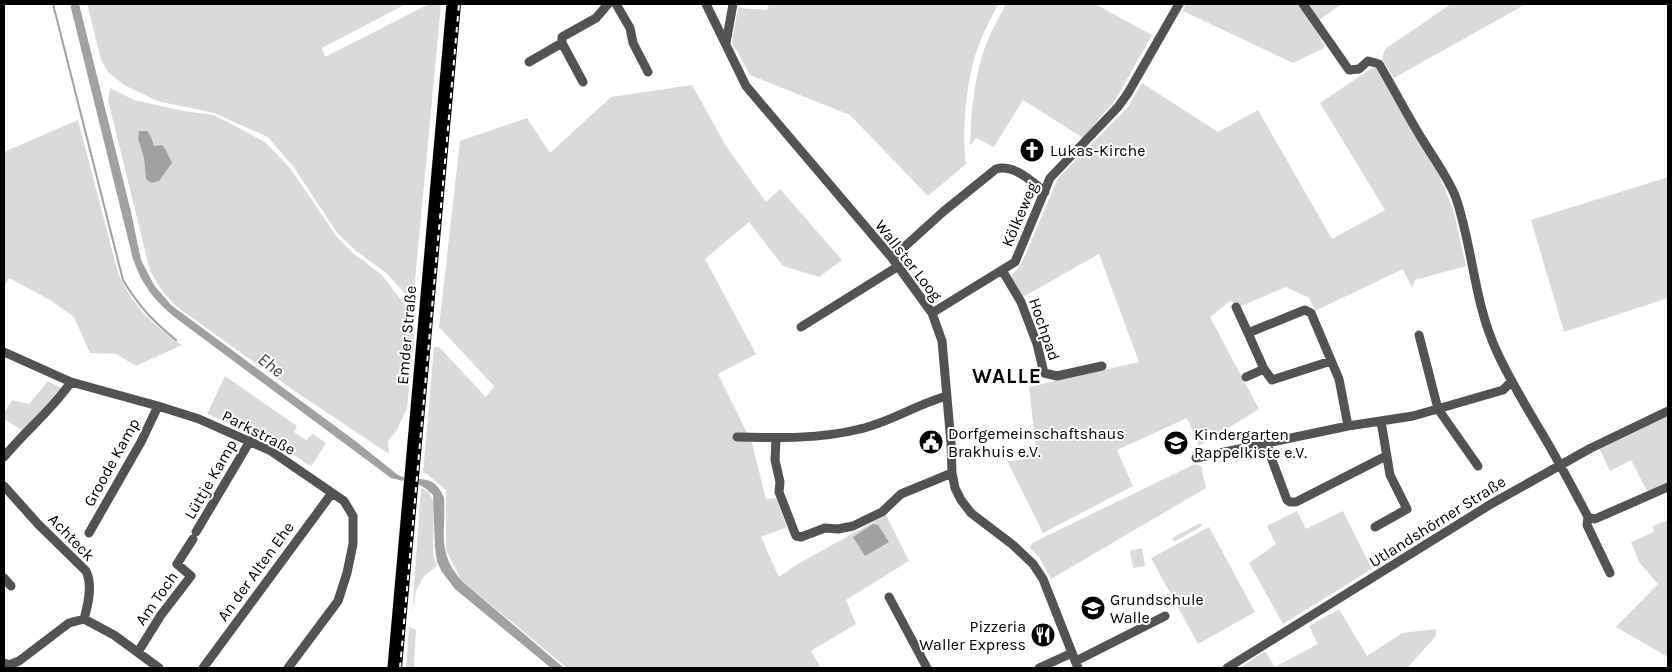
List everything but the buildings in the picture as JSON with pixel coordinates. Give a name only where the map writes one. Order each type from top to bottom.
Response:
[{"type":"main road","name":"Emder Straße","points":[[394,668],[452,4]]},
{"type":"street","points":[[583,82],[562,43],[562,37],[596,18],[608,4]]},
{"type":"street","points":[[616,4],[630,28],[633,43],[648,72]]},
{"type":"street","name":"Wallster Loog","points":[[706,4],[746,86],[895,263],[932,313],[942,341],[952,473],[958,494],[971,513],[1013,545],[1033,564],[1043,579],[1075,661]]},
{"type":"street","points":[[726,43],[733,4]]},
{"type":"street","name":"Kölkeweg","points":[[932,313],[1016,262],[1050,178],[1118,107],[1179,4]]},
{"type":"street","points":[[1303,4],[1349,70],[1358,69],[1368,61],[1379,64],[1421,138],[1445,175],[1455,196],[1463,221],[1477,289],[1496,351],[1588,517],[1587,525],[1610,573]]},
{"type":"street","points":[[529,62],[562,43]]},
{"type":"street","points":[[801,327],[895,263],[944,211],[996,169],[1006,166],[1021,174],[1045,192]]},
{"type":"street","name":"Hochpad","points":[[1002,270],[1021,302],[1038,344],[1044,373],[1057,376],[1102,366]]},
{"type":"street","points":[[1236,307],[1270,379],[1275,380],[1331,361]]},
{"type":"street","points":[[1248,332],[1305,310],[1314,317],[1339,379],[1348,426]]},
{"type":"street","points":[[1419,335],[1438,409],[1478,466]]},
{"type":"street","name":"Parkstraße","points":[[4,352],[71,382],[199,419],[250,441],[271,451],[344,501],[353,516],[353,544],[338,602],[288,668]]},
{"type":"street","points":[[1246,377],[1264,369]]},
{"type":"street","points":[[1196,458],[1348,426],[1413,416],[1503,390],[1512,381]]},
{"type":"street","points":[[4,457],[18,439],[64,392],[71,382]]},
{"type":"street","points":[[737,437],[804,438],[861,429],[929,401],[947,396]]},
{"type":"street","name":"Groode Kamp","points":[[89,533],[141,442],[158,406]]},
{"type":"street","name":"Utlandshörner Straße","points":[[1227,668],[1560,464],[1668,411]]},
{"type":"street","points":[[1375,527],[1407,509],[1390,476],[1381,421]]},
{"type":"street","points":[[776,438],[775,460],[780,482],[780,492],[796,536],[826,528],[838,529],[853,526],[882,512],[901,494],[952,473]]},
{"type":"street","name":"Lüttje Kamp","points":[[195,535],[250,441]]},
{"type":"street","points":[[1268,443],[1269,452],[1287,500],[1290,502],[1296,502],[1386,456]]},
{"type":"street","name":"Achteck","points":[[4,486],[38,524],[86,571],[89,578],[88,604],[84,619]]},
{"type":"street","points":[[1588,517],[1595,520],[1668,487]]},
{"type":"street","name":"An der Alten Ehe","points":[[203,668],[332,492]]},
{"type":"street","name":"Am Toch","points":[[138,652],[161,615],[191,576],[177,564],[195,535]]},
{"type":"street","points":[[4,578],[11,586]]},
{"type":"street","points":[[889,597],[927,668]]},
{"type":"street","points":[[1039,668],[1075,661],[1165,616]]},
{"type":"street","points":[[4,663],[10,665],[19,661],[69,623],[84,619],[114,635],[159,668]]},
{"type":"shaded area","points":[[70,4],[79,4],[131,212],[141,260],[154,285],[171,305],[354,440],[398,475],[424,479],[435,484],[440,489],[444,498],[444,542],[449,562],[455,572],[463,582],[564,668],[551,668],[455,589],[442,572],[437,562],[435,547],[433,495],[428,490],[414,483],[391,478],[177,319],[150,293],[133,259]]},
{"type":"shaded area","points":[[87,4],[406,4],[322,48],[325,57],[429,4],[441,4],[413,302],[386,273],[355,250],[338,234],[293,166],[268,137],[214,113],[157,101],[124,85],[108,72],[101,60]]},
{"type":"shaded area","points":[[769,4],[998,4],[982,37],[972,69],[966,102],[964,136],[966,164],[928,196],[850,115],[750,75],[732,42],[738,8],[767,10]]},
{"type":"shaded area","points":[[1006,4],[1095,4],[1152,35],[1116,99],[1083,138],[1023,100],[994,147],[976,138],[970,146],[972,107],[979,67],[989,37]]},
{"type":"shaded area","points":[[1186,4],[1300,4],[1324,44],[1324,48],[1293,63],[1183,11]]},
{"type":"shaded area","points":[[1309,4],[1342,4],[1319,20]]},
{"type":"shaded area","points":[[1451,4],[1526,4],[1394,78],[1382,59],[1385,49]]},
{"type":"shaded area","points":[[1372,68],[1376,68],[1380,74],[1435,165],[1454,212],[1466,266],[1415,280],[1412,288],[1403,269],[1315,311],[1309,298],[1286,287],[1241,306],[1230,301],[1210,317],[1259,409],[1199,446],[1187,418],[1117,450],[1133,486],[1043,533],[1007,461],[1037,458],[1029,387],[1139,362],[1099,254],[1023,297],[1012,278],[1012,274],[1017,270],[1024,258],[1058,178],[1128,107],[1142,83],[1218,132],[1258,110],[1332,239],[1385,210],[1320,103]]},
{"type":"shaded area","points":[[692,85],[726,146],[766,202],[780,189],[842,260],[819,277],[783,266],[749,222],[705,259],[756,354],[718,374],[752,443],[766,499],[776,498],[787,527],[761,537],[779,577],[796,565],[886,515],[909,561],[846,600],[856,624],[811,651],[821,668],[567,668],[461,580],[446,550],[446,490],[427,474],[423,473],[434,347],[439,347],[486,397],[494,386],[439,327],[460,141],[527,118],[550,153],[611,97]]},
{"type":"shaded area","points":[[110,88],[134,100],[184,111],[214,115],[265,142],[290,168],[337,237],[353,253],[382,275],[408,309],[415,328],[407,408],[397,430],[388,441],[389,454],[296,392],[177,307],[163,292],[150,271],[108,100]],"holes":[[[138,139],[152,139],[154,146],[146,179],[144,158]]]},
{"type":"shaded area","points":[[78,120],[118,273],[130,296],[144,314],[182,345],[136,366],[116,354],[90,353],[74,317],[50,300],[9,278],[4,288],[4,152]]},
{"type":"shaded area","points":[[139,131],[147,131],[154,146],[162,145],[172,163],[159,181],[151,183],[146,179],[144,158],[138,139]]},
{"type":"shaded area","points":[[1668,177],[1668,298],[1564,332],[1531,220]]},
{"type":"shaded area","points":[[225,376],[297,426],[294,432],[306,440],[313,434],[326,443],[312,465],[308,465],[281,445],[207,414]]},
{"type":"shaded area","points":[[48,381],[61,388],[23,431],[4,419],[4,413],[12,400],[29,404]]},
{"type":"shaded area","points":[[1668,416],[1668,482],[1648,493],[1631,460],[1610,471],[1599,448]]},
{"type":"shaded area","points":[[1195,464],[1201,466],[1206,488],[1051,579],[1039,557],[1029,547],[1034,542]]},
{"type":"shaded area","points":[[421,488],[429,492],[434,503],[433,555],[437,566],[424,576],[416,591],[412,614]]},
{"type":"shaded area","points":[[1297,511],[1306,529],[1343,511],[1372,569],[1283,624],[1249,563],[1276,544],[1267,526]]},
{"type":"shaded area","points":[[1668,520],[1668,657],[1616,627],[1658,584],[1639,562],[1631,542],[1654,532],[1653,526]]},
{"type":"shaded area","points":[[1200,523],[1202,526],[1174,542],[1172,538]]},
{"type":"shaded area","points":[[873,524],[878,525],[889,542],[865,556],[853,537]]},
{"type":"shaded area","points":[[1209,527],[1255,612],[1198,644],[1151,558]]},
{"type":"shaded area","points":[[1142,548],[1145,566],[1133,568],[1130,551]]},
{"type":"shaded area","points":[[1339,609],[1367,656],[1402,633],[1436,629],[1436,636],[1407,668],[1239,668],[1265,651],[1275,667],[1318,644],[1309,626]]},
{"type":"shaded area","points":[[409,627],[416,630],[415,668],[406,668]]},
{"type":"waterway","points":[[53,4],[123,280],[147,313],[176,340]]},
{"type":"railway","points":[[400,668],[459,4]]},
{"type":"place","name":"Lukas-Kirche","points":[[1032,150]]},
{"type":"place","name":"Dorfgemeinschaftshaus Brakhuis e.V.","points":[[931,442]]},
{"type":"place","name":"Kindergarten Rappelkiste e.V.","points":[[1176,443]]},
{"type":"place","name":"Grundschule Walle","points":[[1093,608]]},
{"type":"place","name":"Pizzeria Waller Express","points":[[1043,635]]},
{"type":"district","name":"WALLE","points":[[1007,376]]},
{"type":"water label","name":"Ehe","points":[[271,365]]}]
